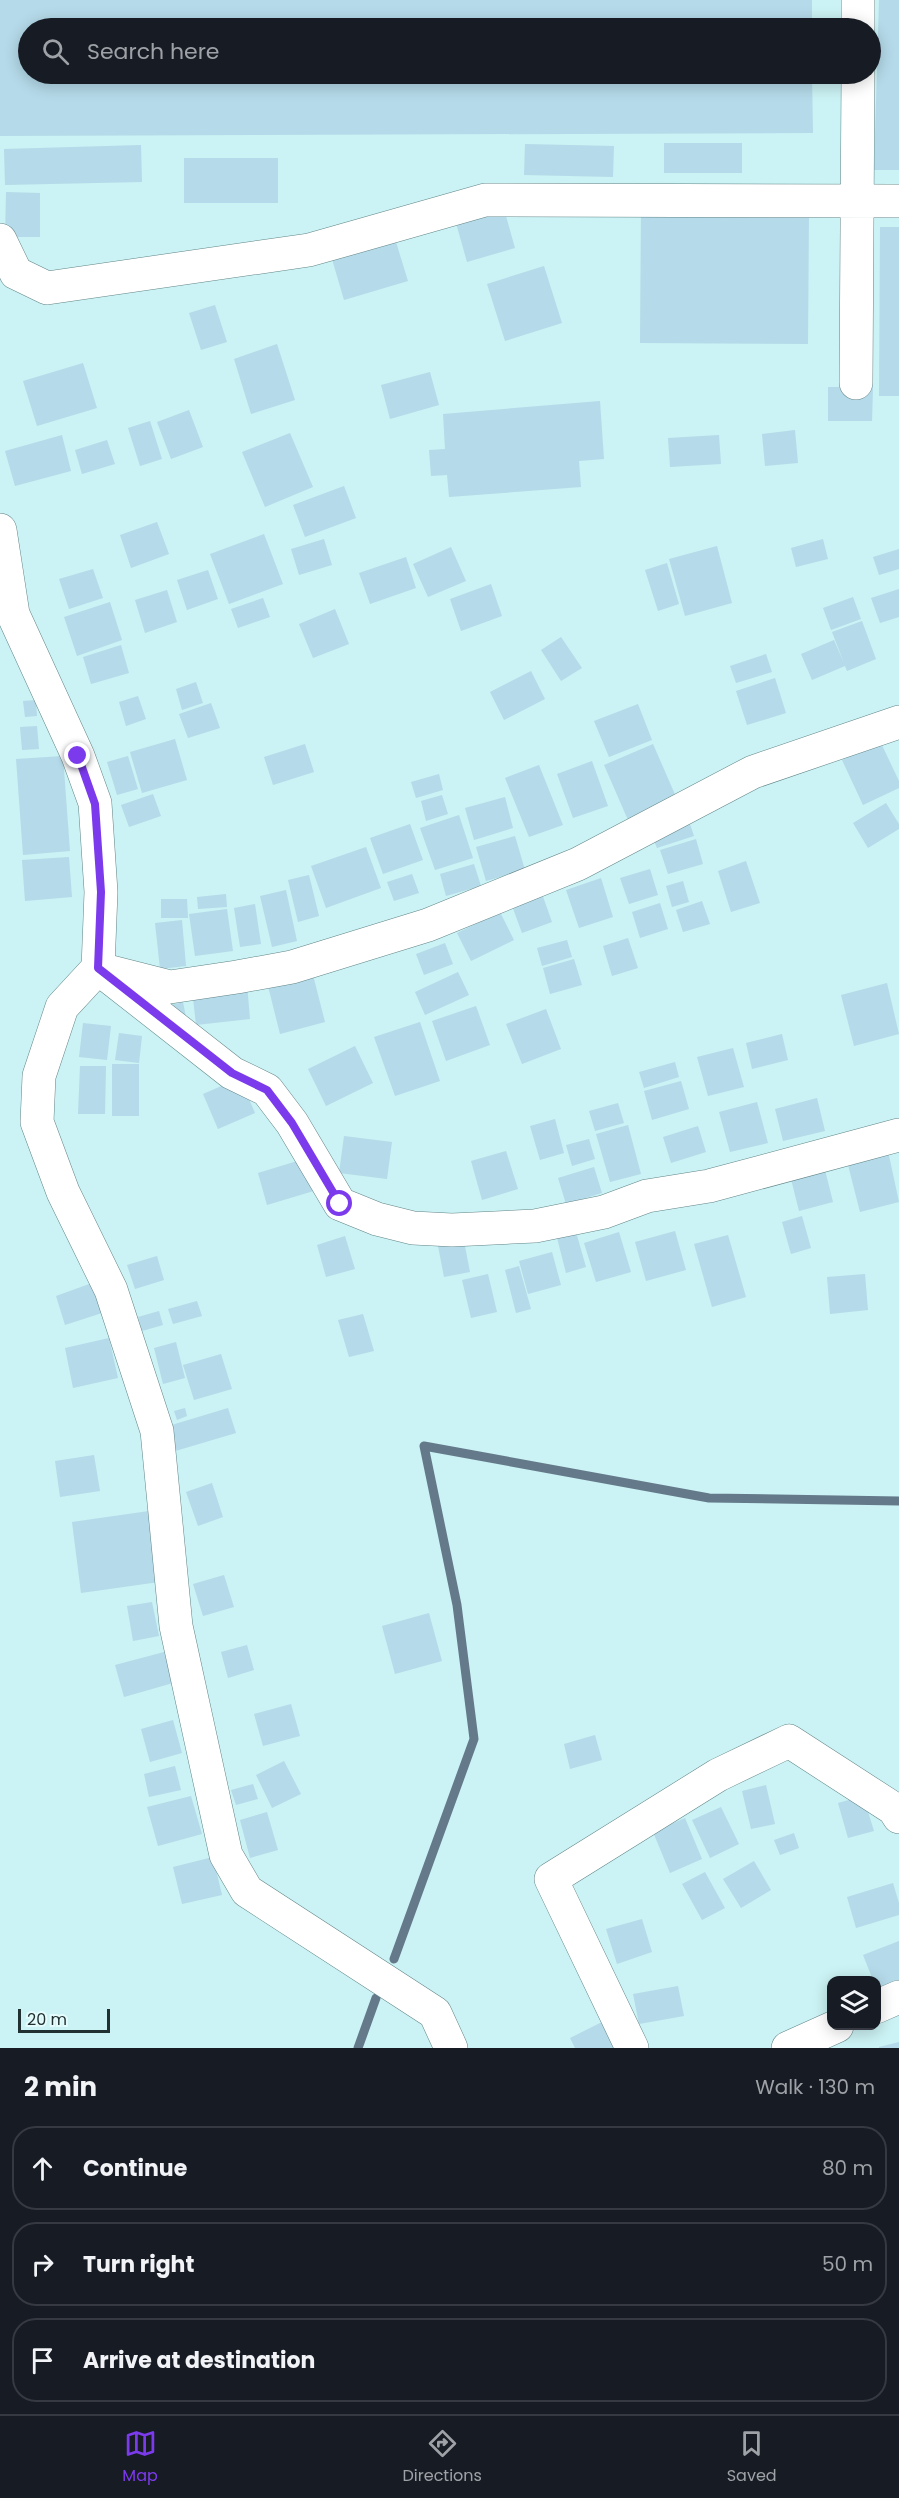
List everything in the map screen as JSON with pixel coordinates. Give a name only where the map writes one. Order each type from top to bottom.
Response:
[{"type":"street","points":[[858,0],[858,18]]},
{"type":"street","points":[[856,383],[858,84]]},
{"type":"street","points":[[0,240],[16,273],[47,288],[309,250],[485,200],[899,201]]},
{"type":"street","points":[[0,530],[13,614],[78,756],[95,804],[101,892],[98,968],[62,1007],[39,1076],[37,1122],[63,1192],[111,1290],[157,1431],[176,1626],[226,1855],[246,1891],[435,2013],[450,2048]]},
{"type":"street","points":[[98,968],[170,987],[292,967],[428,925],[578,864],[753,772],[899,722]]},
{"type":"street","points":[[98,968],[232,1073],[267,1090],[292,1123],[340,1204],[376,1219],[413,1228],[452,1230],[535,1226],[604,1212],[648,1196],[709,1186],[899,1135]]},
{"type":"street","points":[[632,2048],[551,1879],[718,1775],[789,1741],[894,1809],[899,1817]]},
{"type":"street","points":[[881,2005],[899,1997]]},
{"type":"street","points":[[788,2048],[827,2030]]},
{"type":"building","points":[[0,0],[812,0],[812,18],[18,18],[18,84],[812,84],[813,133],[0,136]]},
{"type":"building","points":[[879,0],[899,0],[899,170],[874,170],[877,84],[881,84],[881,18],[878,18]]},
{"type":"building","points":[[664,143],[742,143],[742,173],[664,173]]},
{"type":"building","points":[[525,144],[614,146],[613,177],[524,175]]},
{"type":"building","points":[[141,145],[142,182],[5,185],[4,149]]},
{"type":"building","points":[[184,158],[278,158],[278,203],[184,203]]},
{"type":"building","points":[[6,192],[40,193],[40,237],[5,237]]},
{"type":"building","points":[[504,209],[515,248],[467,262],[456,223]]},
{"type":"building","points":[[641,209],[809,209],[808,344],[640,343]]},
{"type":"building","points":[[880,227],[899,227],[899,396],[879,396]]},
{"type":"building","points":[[392,229],[408,281],[344,300],[329,249]]},
{"type":"building","points":[[544,266],[562,323],[505,341],[487,284]]},
{"type":"building","points":[[215,305],[227,342],[201,350],[189,313]]},
{"type":"building","points":[[277,344],[295,400],[251,414],[234,359]]},
{"type":"building","points":[[83,363],[97,408],[37,426],[23,381]]},
{"type":"building","points":[[430,372],[439,405],[390,419],[381,385]]},
{"type":"building","points":[[828,387],[873,387],[872,421],[828,421]]},
{"type":"building","points":[[600,401],[604,459],[579,461],[581,487],[449,497],[447,475],[431,476],[429,450],[445,449],[443,414]]},
{"type":"building","points":[[189,410],[203,447],[171,459],[157,422]]},
{"type":"building","points":[[150,421],[162,459],[140,466],[128,428]]},
{"type":"building","points":[[795,430],[798,463],[765,466],[762,434]]},
{"type":"building","points":[[290,433],[313,487],[265,507],[242,452]]},
{"type":"building","points":[[62,435],[71,471],[15,486],[5,451]]},
{"type":"building","points":[[719,435],[721,464],[670,467],[668,438]]},
{"type":"building","points":[[107,440],[115,464],[82,474],[75,450]]},
{"type":"building","points":[[344,486],[356,518],[305,537],[293,505]]},
{"type":"building","points":[[157,522],[169,554],[131,568],[120,535]]},
{"type":"building","points":[[264,534],[283,584],[229,604],[210,554]]},
{"type":"building","points":[[324,539],[332,565],[299,575],[291,549]]},
{"type":"building","points":[[823,539],[828,559],[796,567],[791,548]]},
{"type":"building","points":[[717,546],[732,603],[685,616],[669,559]]},
{"type":"building","points":[[451,547],[466,581],[428,597],[413,564]]},
{"type":"building","points":[[899,549],[899,569],[879,575],[873,557]]},
{"type":"building","points":[[406,557],[416,588],[370,604],[359,573]]},
{"type":"building","points":[[667,563],[679,604],[658,611],[645,570]]},
{"type":"building","points":[[93,569],[103,598],[69,609],[59,579]]},
{"type":"building","points":[[208,570],[218,599],[187,610],[177,580]]},
{"type":"building","points":[[491,584],[502,616],[461,631],[450,599]]},
{"type":"building","points":[[899,589],[899,617],[880,623],[871,598]]},
{"type":"building","points":[[167,590],[177,622],[145,633],[135,600]]},
{"type":"building","points":[[853,597],[861,619],[831,630],[823,608]]},
{"type":"building","points":[[263,598],[270,617],[238,628],[231,609]]},
{"type":"building","points":[[110,602],[122,640],[77,656],[64,617]]},
{"type":"building","points":[[335,609],[349,644],[313,658],[299,624]]},
{"type":"building","points":[[862,621],[876,659],[847,671],[845,666],[812,680],[801,654],[834,640],[844,663],[832,632]]},
{"type":"building","points":[[561,637],[582,668],[561,681],[541,650]]},
{"type":"building","points":[[121,645],[129,673],[91,684],[83,657]]},
{"type":"building","points":[[766,654],[772,672],[736,683],[730,666]]},
{"type":"building","points":[[531,671],[545,699],[504,720],[490,692]]},
{"type":"building","points":[[775,678],[786,713],[747,725],[736,691]]},
{"type":"building","points":[[196,682],[203,703],[182,710],[176,689]]},
{"type":"building","points":[[138,696],[146,719],[126,726],[119,702]]},
{"type":"building","points":[[36,700],[37,716],[25,717],[23,701]]},
{"type":"building","points":[[211,703],[220,728],[188,738],[179,714]]},
{"type":"building","points":[[638,704],[652,740],[609,757],[594,721]]},
{"type":"building","points":[[37,726],[39,749],[22,750],[20,727]]},
{"type":"building","points":[[175,739],[187,780],[142,793],[130,752]]},
{"type":"building","points":[[880,741],[899,781],[899,788],[863,805],[842,760]]},
{"type":"building","points":[[305,744],[314,772],[273,785],[264,757]]},
{"type":"building","points":[[653,744],[677,799],[628,820],[604,765]]},
{"type":"building","points":[[63,756],[70,851],[23,855],[16,759]]},
{"type":"building","points":[[128,756],[138,789],[117,795],[107,762]]},
{"type":"building","points":[[592,761],[608,806],[573,818],[557,774]]},
{"type":"building","points":[[539,765],[563,825],[529,837],[505,778]]},
{"type":"building","points":[[439,774],[443,790],[416,798],[411,782]]},
{"type":"building","points":[[153,794],[161,816],[129,827],[121,805]]},
{"type":"building","points":[[442,795],[448,814],[426,821],[421,801]]},
{"type":"building","points":[[505,797],[513,828],[474,840],[465,808]]},
{"type":"building","points":[[886,803],[899,824],[899,829],[868,848],[853,823]]},
{"type":"building","points":[[459,815],[473,858],[435,870],[420,828]]},
{"type":"building","points":[[410,824],[423,860],[383,874],[370,838]]},
{"type":"building","points":[[690,824],[694,836],[657,848],[652,836]]},
{"type":"building","points":[[515,836],[525,870],[486,881],[476,847]]},
{"type":"building","points":[[696,839],[703,864],[668,874],[660,850]]},
{"type":"building","points":[[366,847],[381,888],[326,908],[311,866]]},
{"type":"building","points":[[69,857],[72,897],[25,901],[22,860]]},
{"type":"building","points":[[746,861],[760,903],[731,912],[718,871]]},
{"type":"building","points":[[474,864],[481,886],[446,896],[440,874]]},
{"type":"building","points":[[650,869],[658,895],[629,904],[620,878]]},
{"type":"building","points":[[412,874],[419,893],[394,901],[387,882]]},
{"type":"building","points":[[309,875],[319,916],[298,922],[288,880]]},
{"type":"building","points":[[601,878],[613,917],[579,928],[566,890]]},
{"type":"building","points":[[683,881],[689,902],[672,907],[666,886]]},
{"type":"building","points":[[286,890],[297,941],[272,947],[260,896]]},
{"type":"building","points":[[541,891],[552,922],[522,933],[511,903]]},
{"type":"building","points":[[226,894],[227,907],[198,909],[197,897]]},
{"type":"building","points":[[161,899],[187,899],[188,918],[161,918]]},
{"type":"building","points":[[702,901],[710,924],[683,932],[676,910]]},
{"type":"building","points":[[660,903],[668,929],[640,938],[632,912]]},
{"type":"building","points":[[255,904],[261,944],[240,947],[234,908]]},
{"type":"building","points":[[227,909],[233,951],[195,956],[189,914]]},
{"type":"building","points":[[500,912],[514,940],[471,961],[457,933]]},
{"type":"building","points":[[182,920],[186,966],[160,969],[155,923]]},
{"type":"building","points":[[628,938],[638,968],[612,976],[603,946]]},
{"type":"building","points":[[567,940],[572,957],[542,966],[537,948]]},
{"type":"building","points":[[445,943],[453,964],[424,975],[416,954]]},
{"type":"building","points":[[574,959],[582,985],[550,994],[543,968]]},
{"type":"building","points":[[312,971],[325,1022],[280,1034],[267,982]]},
{"type":"building","points":[[458,972],[469,995],[425,1015],[415,992]]},
{"type":"building","points":[[887,983],[899,1034],[854,1046],[841,995]]},
{"type":"building","points":[[247,984],[250,1019],[196,1025],[192,989]]},
{"type":"building","points":[[183,1002],[187,1022],[171,1005]]},
{"type":"building","points":[[476,1006],[490,1045],[446,1061],[432,1021]]},
{"type":"building","points":[[546,1009],[561,1049],[522,1064],[506,1024]]},
{"type":"building","points":[[420,1022],[440,1081],[395,1096],[374,1037]]},
{"type":"building","points":[[83,1023],[111,1026],[107,1060],[79,1057]]},
{"type":"building","points":[[119,1033],[142,1036],[139,1063],[115,1060]]},
{"type":"building","points":[[782,1034],[788,1060],[752,1069],[746,1043]]},
{"type":"building","points":[[355,1046],[373,1083],[326,1106],[308,1069]]},
{"type":"building","points":[[733,1048],[744,1087],[708,1096],[697,1057]]},
{"type":"building","points":[[675,1062],[679,1077],[644,1088],[639,1072]]},
{"type":"building","points":[[112,1064],[139,1064],[139,1116],[112,1116]]},
{"type":"building","points":[[80,1066],[106,1066],[105,1114],[78,1114]]},
{"type":"building","points":[[240,1078],[255,1113],[218,1129],[203,1094]]},
{"type":"building","points":[[681,1081],[689,1109],[652,1120],[644,1091]]},
{"type":"building","points":[[817,1098],[825,1131],[783,1141],[775,1109]]},
{"type":"building","points":[[757,1102],[768,1143],[730,1152],[719,1112]]},
{"type":"building","points":[[618,1103],[624,1123],[595,1131],[589,1111]]},
{"type":"building","points":[[555,1119],[564,1153],[540,1160],[530,1126]]},
{"type":"building","points":[[628,1125],[641,1174],[610,1182],[596,1134]]},
{"type":"building","points":[[698,1126],[706,1152],[671,1163],[663,1137]]},
{"type":"building","points":[[344,1136],[392,1142],[387,1179],[339,1173]]},
{"type":"building","points":[[589,1139],[595,1159],[572,1166],[566,1145]]},
{"type":"building","points":[[506,1151],[518,1189],[482,1200],[471,1161]]},
{"type":"building","points":[[888,1151],[899,1202],[860,1212],[847,1161]]},
{"type":"building","points":[[307,1158],[317,1190],[267,1205],[258,1173]]},
{"type":"building","points":[[824,1166],[833,1202],[799,1211],[790,1175]]},
{"type":"building","points":[[594,1167],[602,1193],[566,1204],[558,1178]]},
{"type":"building","points":[[802,1216],[811,1248],[791,1254],[782,1222]]},
{"type":"building","points":[[574,1225],[586,1267],[566,1273],[555,1230]]},
{"type":"building","points":[[675,1231],[686,1270],[646,1281],[635,1242]]},
{"type":"building","points":[[619,1232],[631,1272],[596,1282],[584,1243]]},
{"type":"building","points":[[728,1235],[746,1297],[712,1307],[694,1244]]},
{"type":"building","points":[[345,1236],[355,1269],[326,1277],[317,1245]]},
{"type":"building","points":[[464,1241],[470,1272],[444,1277],[438,1246]]},
{"type":"building","points":[[552,1252],[561,1285],[528,1294],[519,1261]]},
{"type":"building","points":[[157,1256],[164,1280],[135,1289],[127,1265]]},
{"type":"building","points":[[519,1266],[531,1309],[516,1313],[505,1270]]},
{"type":"building","points":[[488,1274],[497,1312],[471,1318],[462,1280]]},
{"type":"building","points":[[865,1274],[868,1310],[830,1314],[827,1277]]},
{"type":"building","points":[[92,1283],[102,1313],[65,1325],[56,1296]]},
{"type":"building","points":[[197,1301],[202,1316],[173,1324],[168,1309]]},
{"type":"building","points":[[159,1311],[163,1325],[142,1331],[138,1317]]},
{"type":"building","points":[[363,1314],[374,1351],[349,1357],[338,1320]]},
{"type":"building","points":[[109,1338],[118,1378],[73,1388],[65,1348]]},
{"type":"building","points":[[176,1342],[185,1378],[163,1384],[154,1348]]},
{"type":"building","points":[[221,1354],[232,1389],[194,1400],[183,1365]]},
{"type":"building","points":[[185,1408],[187,1416],[177,1420],[174,1411]]},
{"type":"building","points":[[228,1408],[236,1433],[172,1452],[165,1427]]},
{"type":"building","points":[[94,1455],[100,1491],[60,1497],[55,1461]]},
{"type":"building","points":[[212,1483],[223,1517],[198,1526],[186,1492]]},
{"type":"building","points":[[149,1511],[159,1582],[81,1593],[72,1522]]},
{"type":"building","points":[[224,1575],[234,1607],[203,1616],[193,1584]]},
{"type":"building","points":[[152,1602],[159,1636],[133,1641],[127,1606]]},
{"type":"building","points":[[429,1613],[442,1661],[395,1674],[382,1626]]},
{"type":"building","points":[[247,1645],[254,1670],[228,1678],[221,1652]]},
{"type":"building","points":[[164,1652],[173,1683],[124,1697],[115,1665]]},
{"type":"building","points":[[291,1704],[300,1736],[263,1746],[254,1714]]},
{"type":"building","points":[[173,1720],[182,1753],[150,1762],[141,1729]]},
{"type":"building","points":[[595,1735],[602,1760],[570,1769],[564,1744]]},
{"type":"building","points":[[284,1761],[301,1794],[272,1808],[256,1775]]},
{"type":"building","points":[[175,1766],[181,1790],[149,1797],[144,1774]]},
{"type":"building","points":[[253,1784],[258,1799],[236,1805],[231,1790]]},
{"type":"building","points":[[766,1785],[775,1824],[751,1829],[742,1791]]},
{"type":"building","points":[[191,1796],[202,1834],[158,1846],[147,1807]]},
{"type":"building","points":[[863,1796],[874,1831],[848,1838],[838,1803]]},
{"type":"building","points":[[721,1807],[739,1844],[710,1858],[692,1820]]},
{"type":"building","points":[[267,1812],[278,1850],[250,1858],[240,1820]]},
{"type":"building","points":[[685,1818],[702,1859],[670,1873],[653,1832]]},
{"type":"building","points":[[794,1833],[799,1848],[780,1855],[774,1840]]},
{"type":"building","points":[[213,1857],[222,1895],[182,1904],[173,1867]]},
{"type":"building","points":[[754,1861],[771,1890],[741,1908],[723,1879]]},
{"type":"building","points":[[705,1872],[725,1908],[702,1920],[682,1884]]},
{"type":"building","points":[[893,1883],[899,1903],[899,1915],[856,1928],[847,1897]]},
{"type":"building","points":[[642,1919],[652,1952],[617,1964],[606,1929]]},
{"type":"building","points":[[899,1941],[899,1983],[881,1991],[881,1976],[871,1976],[863,1955]]},
{"type":"building","points":[[678,1986],[684,2016],[639,2024],[633,1994]]},
{"type":"building","points":[[604,2021],[616,2048],[575,2048],[570,2038]]},
{"type":"building","points":[[899,2042],[899,2048],[879,2048],[879,2047]]},
{"type":"waterway","points":[[394,1959],[474,1739],[457,1605],[424,1446],[709,1498],[899,1501]]},
{"type":"waterway","points":[[358,2048],[376,1998]]},
{"type":"route","points":[[78,756],[95,804],[101,892],[98,968],[232,1073],[267,1090],[292,1123],[340,1204]]}]
